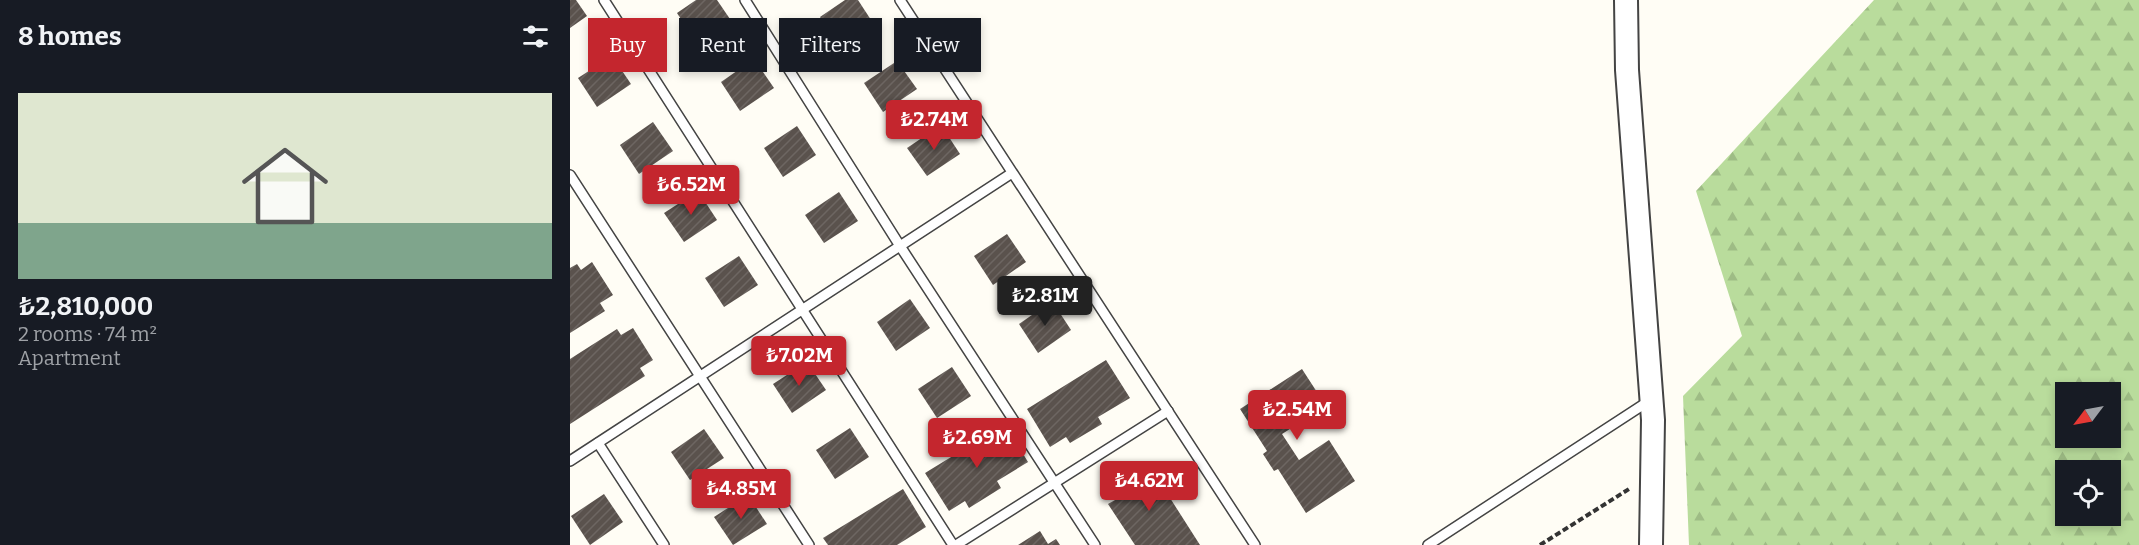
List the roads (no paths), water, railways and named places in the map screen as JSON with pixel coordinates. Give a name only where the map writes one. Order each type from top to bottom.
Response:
[{"type":"street","points":[[1626,0],[1627,70],[1651,400],[1651,545]]},
{"type":"lane","points":[[603,0],[955,545],[1168,411]]},
{"type":"lane","points":[[745,0],[900,246],[1095,545]]},
{"type":"lane","points":[[900,0],[1255,545]]},
{"type":"lane","points":[[570,460],[1012,173]]},
{"type":"lane","points":[[570,175],[809,545]]},
{"type":"lane","points":[[1428,545],[1651,400]]},
{"type":"lane","points":[[598,442],[664,545]]}]
